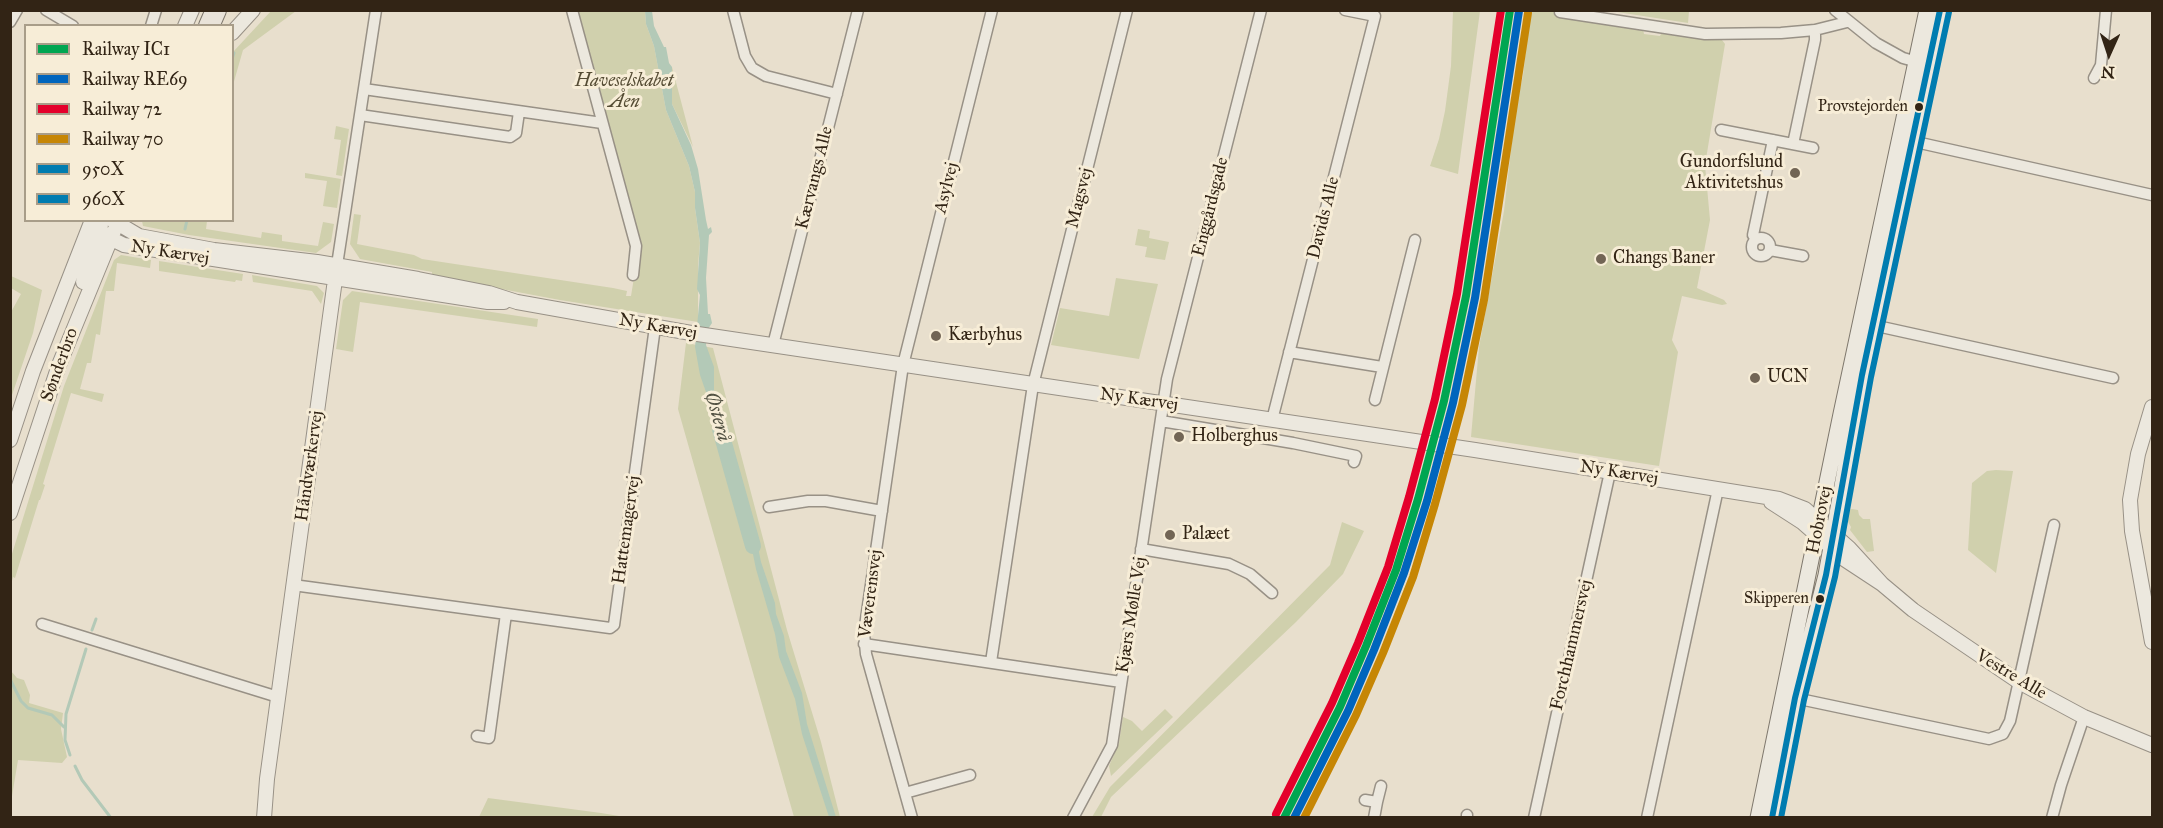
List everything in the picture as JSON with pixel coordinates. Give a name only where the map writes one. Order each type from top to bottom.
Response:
[{"type":"highway","points":[[210,24],[216,10]]},
{"type":"main road","name":"Hobrovej","points":[[1922,64],[1927,10]]},
{"type":"main road","name":"Hobrovej","points":[[1758,818],[1818,528],[1867,324],[1922,64],[1940,10]]},
{"type":"main road","name":"Hobrovej","points":[[1772,818],[1795,698],[1815,626],[1832,541],[1867,324]]},
{"type":"street","points":[[10,22],[17,10]]},
{"type":"street","points":[[186,24],[192,10]]},
{"type":"street","points":[[234,31],[253,10]]},
{"type":"street","name":"Håndværkervej","points":[[264,818],[267,779],[293,585],[376,10]]},
{"type":"street","points":[[572,10],[636,246],[633,275]]},
{"type":"street","points":[[733,10],[745,56],[752,68],[766,76],[837,94]]},
{"type":"street","name":"Kærvangs Alle","points":[[773,345],[858,10]]},
{"type":"street","name":"Asylvej","points":[[903,365],[992,10]]},
{"type":"street","name":"Magsvej","points":[[991,662],[1033,385],[1127,10]]},
{"type":"street","name":"Enggårdsgade","points":[[1164,404],[1167,380],[1261,10]]},
{"type":"street","name":"Davids Alle","points":[[1272,420],[1376,13],[1345,10]]},
{"type":"street","points":[[1835,10],[1847,22],[1894,54],[1922,64]]},
{"type":"street","points":[[2094,78],[2101,65],[2106,10]]},
{"type":"street","points":[[52,12],[70,24]]},
{"type":"street","points":[[1560,12],[1705,34],[1781,33],[1815,30],[1847,22]]},
{"type":"street","points":[[1793,144],[1815,40],[1815,30]]},
{"type":"street","points":[[364,88],[602,123]]},
{"type":"street","points":[[360,115],[510,137],[516,133],[519,112]]},
{"type":"street","points":[[1721,130],[1813,148]]},
{"type":"street","points":[[1773,140],[1753,235],[1756,239],[1767,239],[1770,250],[1803,256]]},
{"type":"street","points":[[1906,140],[2152,195]]},
{"type":"street","points":[[95,227],[106,231],[112,222]]},
{"type":"street","name":"Ny Kærvej","points":[[115,222],[139,236],[337,272]]},
{"type":"street","name":"Ny Kærvej","points":[[95,227],[124,245],[489,293],[517,302],[691,333],[1475,450],[1761,496],[1805,508],[1818,528],[1832,541]]},
{"type":"street","name":"Sønderbro","points":[[10,513],[59,365],[95,227]]},
{"type":"street","name":"Sønderbro","points":[[10,440],[33,371],[95,227]]},
{"type":"street","points":[[1375,400],[1414,240]]},
{"type":"street","points":[[1867,324],[2113,378]]},
{"type":"street","name":"Hattemagervej","points":[[293,585],[610,628],[614,625],[655,327]]},
{"type":"street","points":[[1289,352],[1382,367]]},
{"type":"street","name":"Væverensvej","points":[[903,365],[864,644],[912,818]]},
{"type":"street","name":"Kjærs Mølle Vej","points":[[1073,818],[1112,745],[1164,404]]},
{"type":"street","points":[[2152,407],[2138,454],[2130,500],[2132,531],[2152,642]]},
{"type":"street","name":"Ny Kærvej","points":[[1161,421],[1356,456],[1354,462]]},
{"type":"street","name":"Forchhammersvej","points":[[1534,818],[1610,472]]},
{"type":"street","points":[[1647,818],[1718,489]]},
{"type":"street","points":[[769,507],[808,501],[826,501],[882,511]]},
{"type":"street","points":[[1795,698],[1989,739],[2003,734],[2007,729],[2019,682],[2054,525]]},
{"type":"street","name":"Vestre Alle","points":[[1832,541],[1844,559],[1882,584],[1913,610],[2019,682],[2085,717],[2152,745]]},
{"type":"street","points":[[1141,549],[1229,564],[1250,574],[1272,593]]},
{"type":"street","points":[[477,736],[489,738],[506,614]]},
{"type":"street","points":[[42,624],[278,697]]},
{"type":"street","points":[[864,644],[1122,682]]},
{"type":"street","points":[[2052,818],[2085,717]]},
{"type":"street","points":[[905,793],[970,775]]},
{"type":"street","points":[[1374,818],[1381,786]]},
{"type":"street","points":[[1365,800],[1377,802]]},
{"type":"green space","points":[[271,11],[296,11],[243,50],[234,82],[234,51]]},
{"type":"green space","name":"Haveselskabet Åen","points":[[577,11],[645,11],[666,110],[689,166],[695,192],[700,243],[698,322],[560,300],[432,276],[432,272],[360,259],[350,244],[354,214],[361,215],[357,244],[414,255],[422,259],[613,288],[627,291],[626,296],[631,296],[639,247]]},
{"type":"green space","points":[[1453,11],[1480,11],[1458,174],[1430,166],[1445,111],[1451,66]]},
{"type":"green space","name":"Changs Baner","points":[[1530,11],[1556,11],[1643,29],[1644,34],[1660,36],[1662,32],[1722,40],[1725,44],[1705,165],[1710,220],[1697,288],[1724,300],[1727,304],[1722,305],[1682,296],[1672,340],[1678,352],[1659,466],[1471,437],[1479,347],[1504,211]]},
{"type":"green space","points":[[1611,11],[1689,11],[1688,23]]},
{"type":"green space","points":[[672,67],[693,147],[672,104]]},
{"type":"green space","points":[[336,126],[349,129],[342,176],[336,175],[341,140],[334,139]]},
{"type":"green space","points":[[305,173],[341,179],[337,208],[323,206],[327,181],[305,178]]},
{"type":"green space","points":[[142,222],[207,222],[206,229],[261,238],[262,232],[282,235],[282,241],[318,246],[323,222],[334,224],[331,242],[316,253],[143,226]]},
{"type":"green space","points":[[1138,229],[1150,231],[1149,238],[1169,242],[1165,260],[1145,257],[1147,247],[1135,245]]},
{"type":"green space","points":[[121,255],[151,260],[150,268],[117,263],[114,291],[106,291],[100,335],[96,334],[91,363],[87,363],[80,389],[104,394],[102,402],[71,393],[43,484],[45,485],[11,585],[11,557],[64,386],[114,260]]},
{"type":"green space","points":[[159,261],[243,274],[242,281],[236,280],[235,282],[159,271]]},
{"type":"green space","points":[[252,275],[317,286],[324,293],[321,304],[312,291],[253,282]]},
{"type":"green space","points":[[11,276],[42,290],[33,333],[11,398],[11,312],[21,294],[11,288]]},
{"type":"green space","points":[[1116,278],[1158,284],[1139,359],[1051,345],[1060,308],[1109,316]]},
{"type":"green space","points":[[352,291],[538,319],[537,327],[360,302],[353,352],[336,349],[343,300]]},
{"type":"green space","points":[[686,343],[713,348],[787,630],[821,742],[840,817],[794,817],[678,409]]},
{"type":"green space","points":[[1987,471],[2013,471],[1996,573],[1968,550],[1972,483]]},
{"type":"green space","points":[[1849,510],[1858,510],[1863,519],[1870,519],[1874,551],[1867,552],[1850,530],[1851,527],[1847,520]]},
{"type":"green space","points":[[1342,522],[1364,531],[1343,574],[1296,622],[1111,797],[1101,817],[1092,817],[1110,787],[1330,565]]},
{"type":"green space","points":[[11,671],[17,678],[24,680],[30,695],[29,703],[63,713],[61,729],[67,757],[62,763],[18,760],[11,802]]},
{"type":"green space","points":[[1165,709],[1173,717],[1111,776],[1109,766],[1119,743],[1123,717],[1132,721],[1142,731]]},
{"type":"green space","points":[[488,798],[601,813],[625,817],[479,817]]},
{"type":"water","points":[[645,11],[652,11],[654,26],[666,47],[672,67],[672,104],[691,145],[698,169],[708,229],[711,227],[712,232],[709,235],[706,278],[708,314],[710,314],[712,323],[708,329],[706,345],[714,367],[714,390],[731,439],[738,475],[750,508],[761,562],[775,603],[786,651],[802,693],[807,724],[836,817],[829,817],[802,734],[795,699],[779,657],[746,520],[732,480],[726,449],[700,375],[695,347],[700,295],[697,289],[700,243],[695,192],[689,166],[666,110]]},
{"type":"waterway","points":[[185,229],[187,222]]},
{"type":"waterway","name":"Østerå","points":[[720,429],[753,546]]},
{"type":"waterway","points":[[92,630],[96,619]]},
{"type":"waterway","points":[[70,755],[65,740],[66,714],[86,649]]},
{"type":"waterway","points":[[10,679],[21,701],[28,708],[52,715],[64,727]]},
{"type":"waterway","points":[[75,766],[82,780],[111,818]]},
{"type":"rail line","name":"72","points":[[1276,814],[1332,703],[1358,643],[1388,567],[1409,497],[1435,399],[1457,294],[1501,10]]},
{"type":"rail line","name":"IC1","points":[[1284,818],[1340,707],[1366,646],[1396,570],[1418,499],[1444,401],[1466,296],[1510,10]]},
{"type":"rail line","name":"RE69","points":[[1294,818],[1348,711],[1374,650],[1404,573],[1427,501],[1453,403],[1475,298],[1519,11]]},
{"type":"rail line","name":"70","points":[[1304,818],[1356,715],[1383,653],[1413,577],[1435,504],[1462,405],[1484,300],[1528,13]]},
{"type":"transit line","name":"950X","points":[[1772,818],[1795,698],[1826,575],[1862,375],[1940,10]]},
{"type":"transit line","name":"960X","points":[[1781,818],[1804,700],[1835,577],[1871,377],[1949,12]]},
{"type":"place","name":"Provstejorden","points":[[1919,107]]},
{"type":"place","name":"Gundorfslund Aktivitetshus","points":[[1795,173]]},
{"type":"place","name":"Changs Baner","points":[[1601,259]]},
{"type":"place","name":"Kærbyhus","points":[[936,336]]},
{"type":"place","name":"UCN","points":[[1755,378]]},
{"type":"place","name":"Holberghus","points":[[1179,437]]},
{"type":"place","name":"Palæet","points":[[1170,535]]},
{"type":"place","name":"Skipperen","points":[[1820,599]]}]
